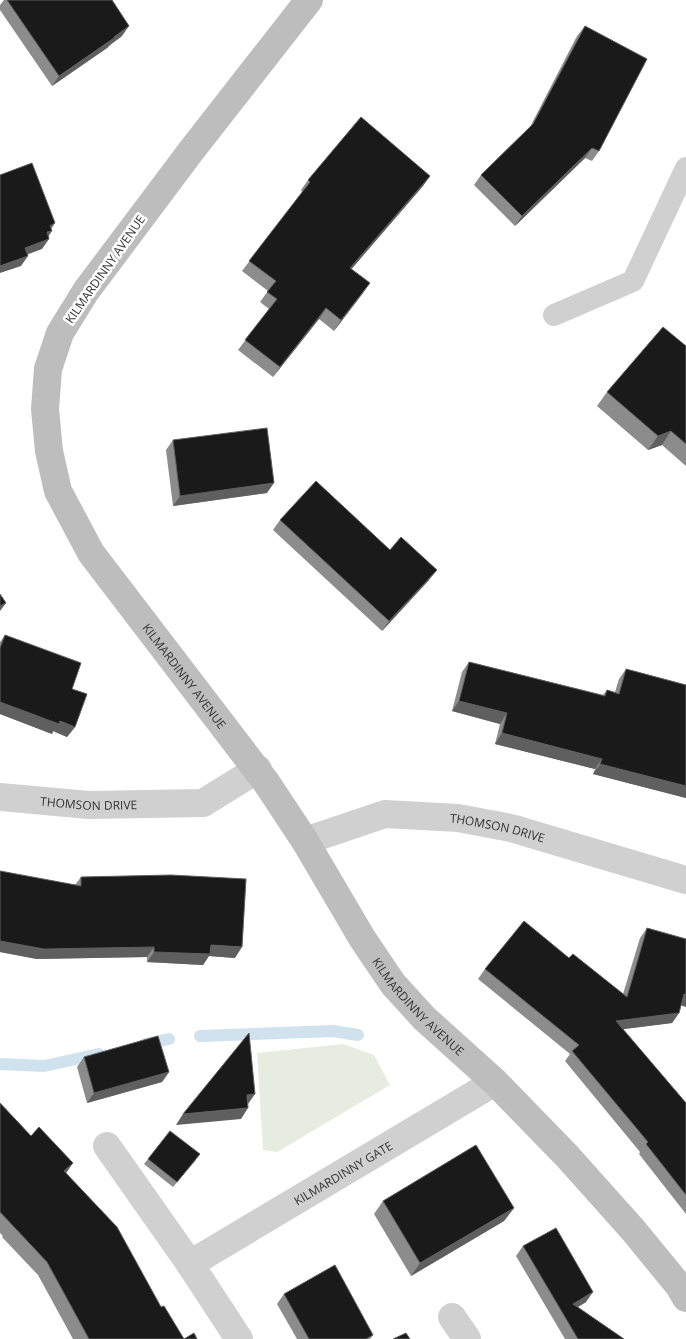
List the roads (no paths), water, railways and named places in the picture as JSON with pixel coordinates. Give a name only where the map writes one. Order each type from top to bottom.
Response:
[{"type":"street","name":"KILMARDINNY AVENUE","points":[[309,0],[191,151],[86,291],[60,333],[48,369],[45,409],[49,451],[58,491],[91,553],[258,769],[306,841],[362,938],[393,984],[424,1018],[495,1082],[567,1156],[634,1231],[680,1286],[686,1298]]},
{"type":"street","name":"THOMSON DRIVE","points":[[0,798],[89,806],[203,803],[258,769]]},
{"type":"street","name":"THOMSON DRIVE","points":[[306,841],[386,814],[458,818],[511,828],[686,880]]},
{"type":"street","name":"KILMARDINNY GATE","points":[[190,1264],[495,1082]]},
{"type":"street","points":[[107,1146],[190,1264],[238,1339]]},
{"type":"street","points":[[452,1317],[466,1339]]},
{"type":"lane","points":[[554,316],[633,281],[686,168]]},
{"type":"waterway","points":[[200,1036],[333,1031],[358,1035]]},
{"type":"waterway","points":[[145,1044],[169,1039]]},
{"type":"waterway","points":[[0,1064],[44,1066],[99,1054]]}]
